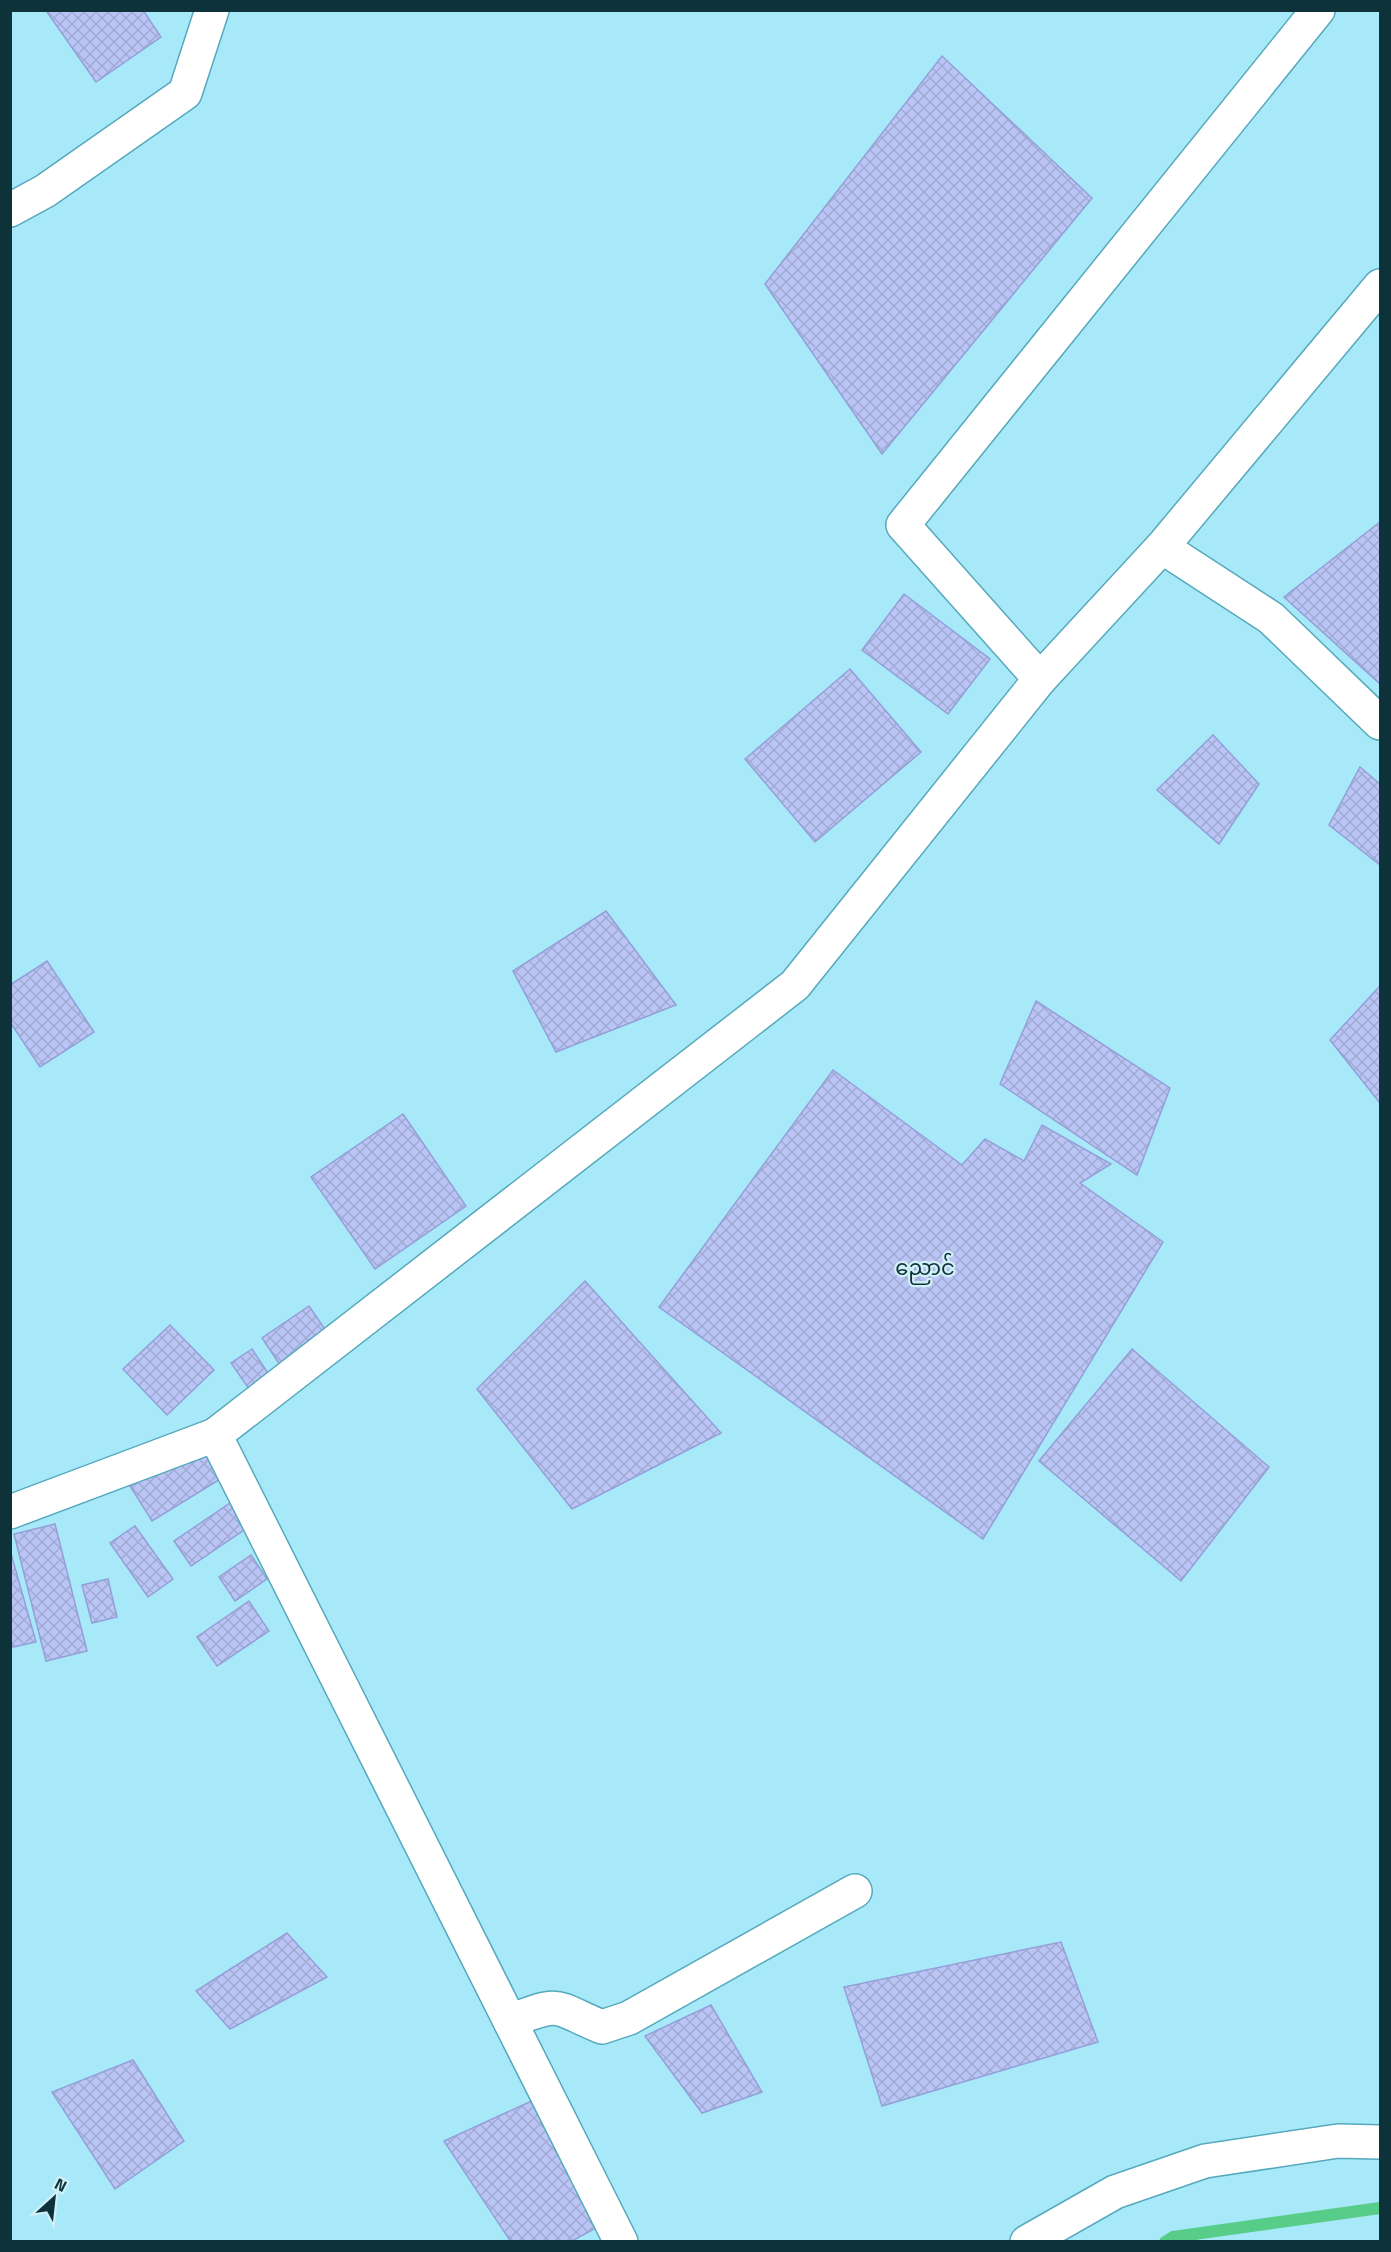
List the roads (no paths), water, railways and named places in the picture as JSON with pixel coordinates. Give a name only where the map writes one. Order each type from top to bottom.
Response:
[{"type":"street","points":[[10,210],[45,191],[185,93],[212,10]]},
{"type":"street","points":[[1040,679],[903,525],[1318,10]]},
{"type":"street","points":[[10,1512],[215,1435],[795,985],[1040,679],[1162,547],[1380,286]]},
{"type":"street","points":[[1162,547],[1270,618],[1380,723]]},
{"type":"street","points":[[215,1435],[621,2241]]},
{"type":"street","points":[[510,2020],[545,2007],[558,2007],[602,2027],[629,2018],[855,1891]]},
{"type":"street","points":[[1027,2241],[1115,2192],[1206,2161],[1338,2141],[1380,2142]]},
{"type":"waterway","points":[[1165,2242],[1173,2237],[1380,2208]]},
{"type":"district","name":"ညောင်","points":[[925,1268]]}]
